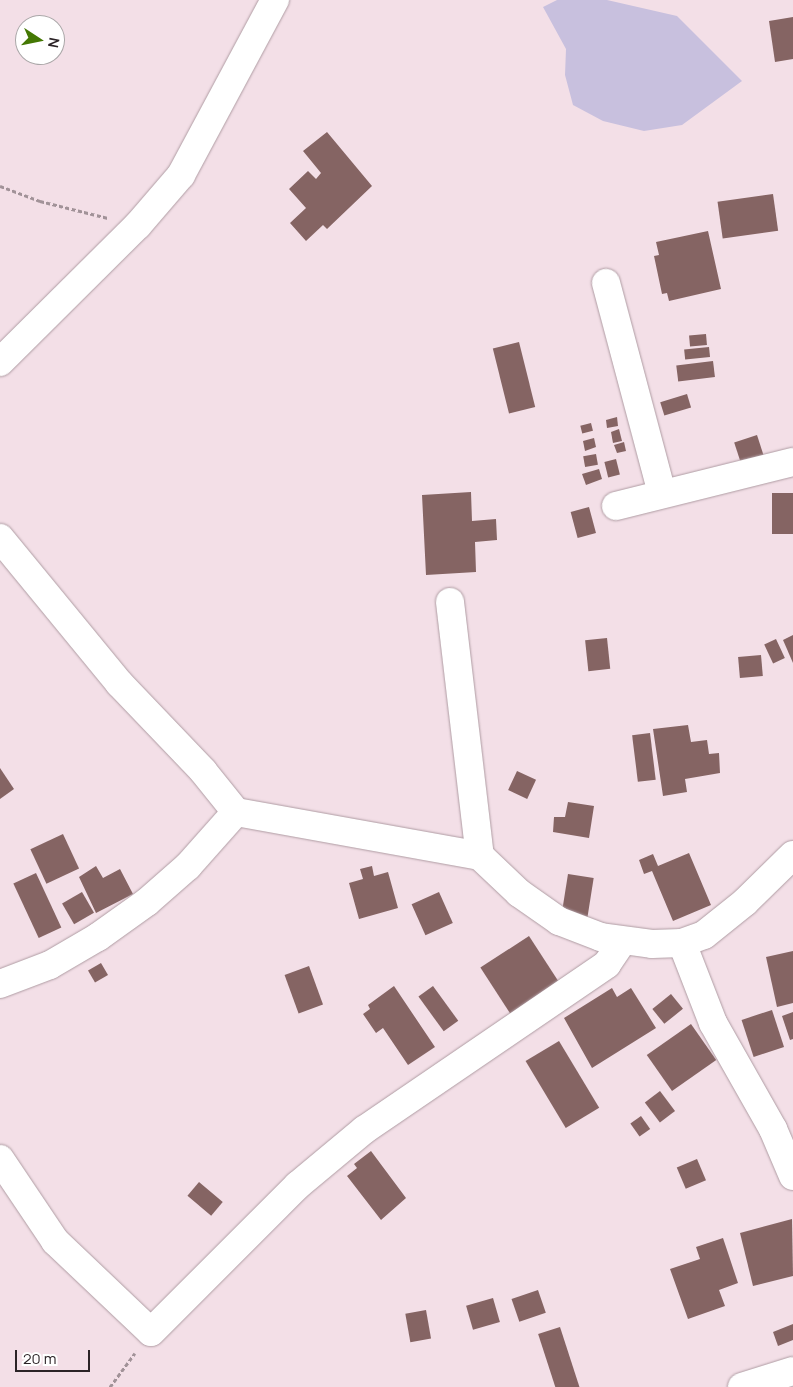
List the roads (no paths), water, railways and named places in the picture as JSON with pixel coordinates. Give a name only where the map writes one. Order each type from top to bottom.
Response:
[{"type":"street","points":[[0,362],[138,225],[181,175],[275,0]]},
{"type":"street","points":[[606,283],[662,494]]},
{"type":"street","points":[[616,506],[793,462]]},
{"type":"street","points":[[0,538],[119,683],[203,771],[236,812],[480,856],[519,893],[559,921],[622,942],[682,943],[704,935],[745,902],[793,855]]},
{"type":"street","points":[[450,602],[480,856]]},
{"type":"street","points":[[0,984],[50,965],[140,907],[188,866],[236,812]]},
{"type":"street","points":[[0,1159],[55,1241],[151,1332],[298,1185],[327,1160],[364,1130],[607,964],[622,942]]},
{"type":"street","points":[[682,943],[713,1023],[774,1130],[793,1176]]},
{"type":"street","points":[[742,1387],[793,1371]]}]
